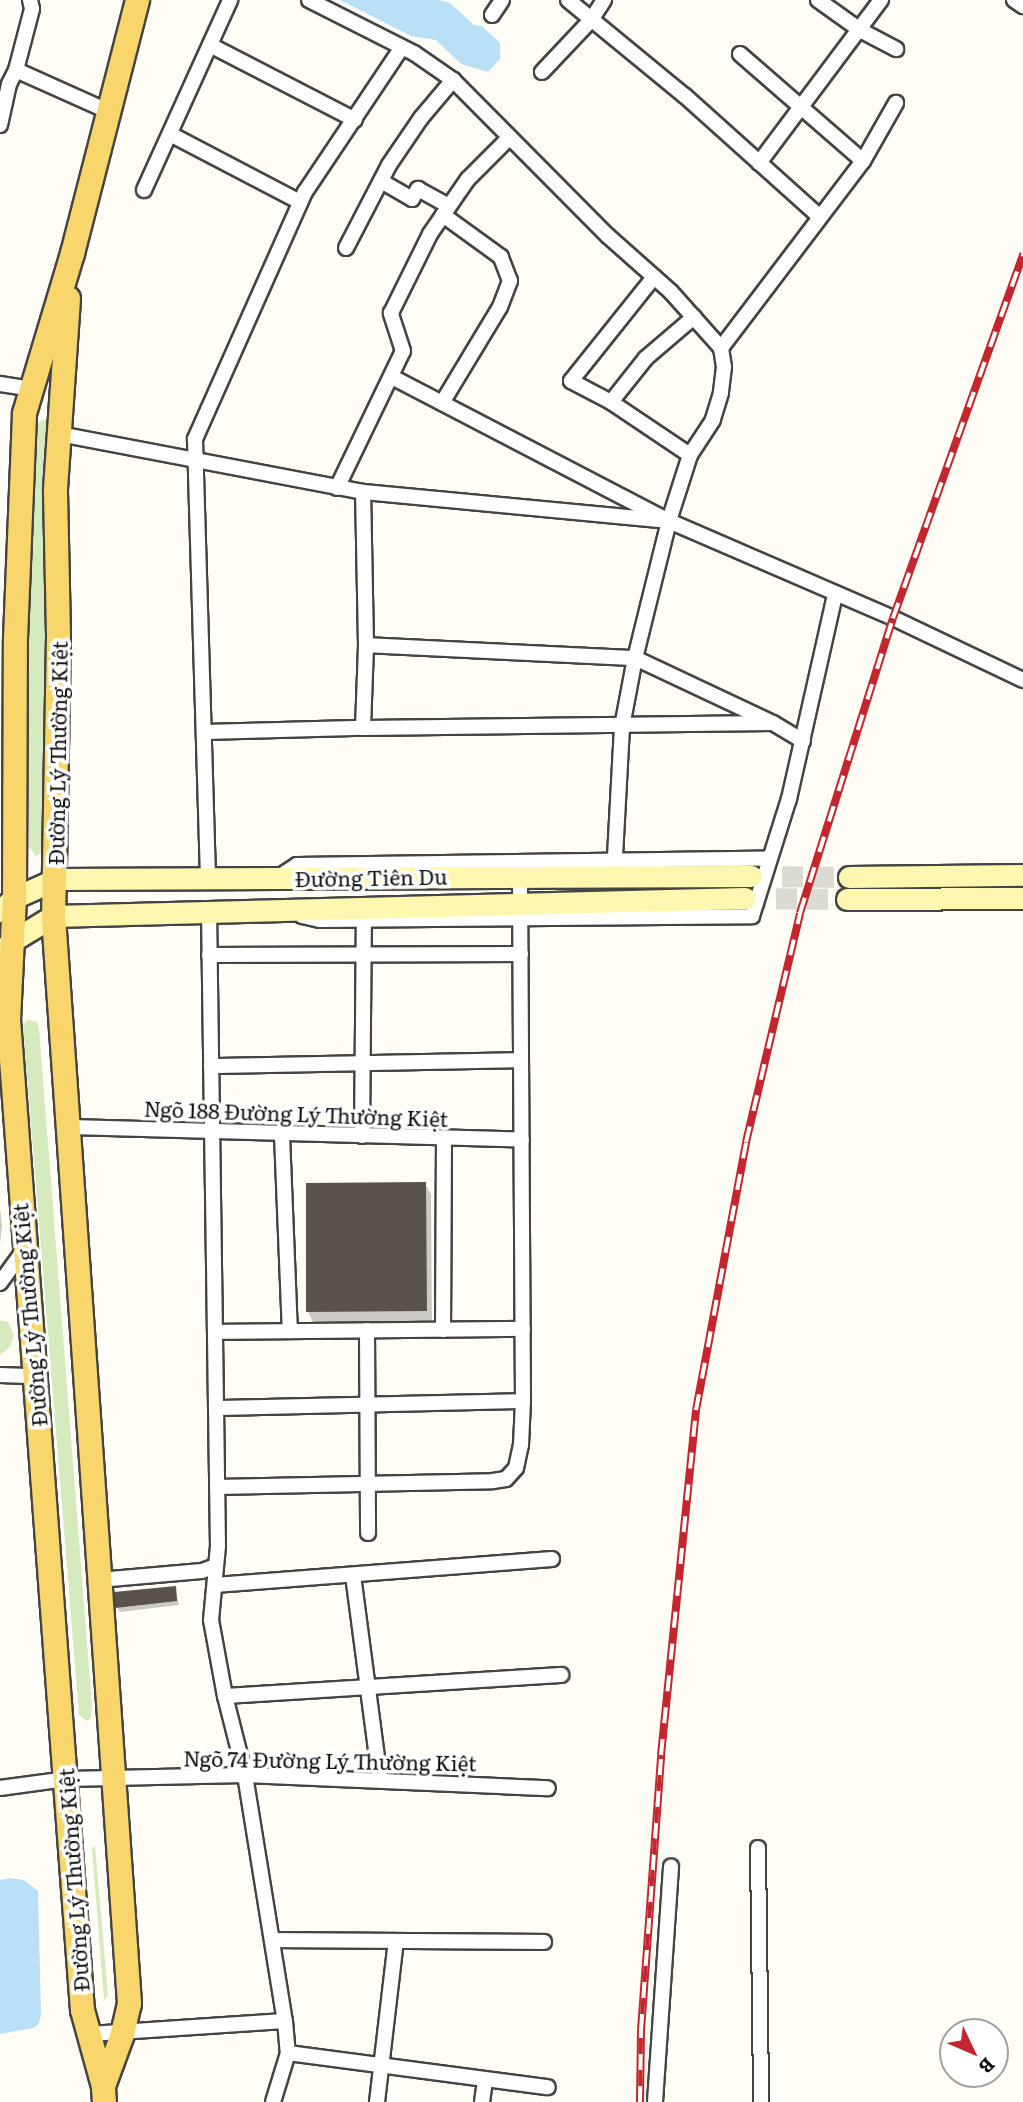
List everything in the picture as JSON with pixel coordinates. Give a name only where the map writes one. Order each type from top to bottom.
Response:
[{"type":"main road","name":"Đường Lý Thường Kiệt","points":[[103,2094],[82,2010],[67,1779],[50,1609],[35,1376],[23,1250],[8,1020],[6,946],[8,638],[24,414],[72,253],[137,0]]},
{"type":"main road","name":"Đường Lý Thường Kiệt","points":[[72,253],[55,491],[56,878],[53,916],[111,1779],[129,2003],[103,2094]]},
{"type":"main road","points":[[849,877],[1023,875]]},
{"type":"main road","name":"Đường Tiên Du","points":[[7,904],[56,878],[751,876]]},
{"type":"main road","name":"Đường Tiên Du","points":[[6,946],[53,916],[278,910],[520,911],[745,898]]},
{"type":"main road","points":[[847,899],[1023,898]]},
{"type":"street","points":[[0,125],[9,84],[16,70],[32,9],[30,0]]},
{"type":"street","points":[[144,190],[230,0]]},
{"type":"street","points":[[309,0],[402,47],[453,80],[608,236],[654,277],[721,348],[724,367],[721,393],[713,420],[690,455],[669,521],[635,658],[622,727],[615,858]]},
{"type":"street","points":[[492,15],[502,0]]},
{"type":"street","points":[[568,0],[820,217]]},
{"type":"street","points":[[542,72],[591,20],[604,0]]},
{"type":"street","points":[[818,0],[859,30],[896,49]]},
{"type":"street","points":[[759,163],[803,108],[881,0]]},
{"type":"street","points":[[1014,0],[1023,6]]},
{"type":"street","points":[[210,46],[355,120]]},
{"type":"street","points":[[208,878],[195,439],[300,202],[402,47]]},
{"type":"street","points":[[740,54],[863,161]]},
{"type":"street","points":[[16,70],[110,112]]},
{"type":"street","points":[[345,248],[381,181],[421,118],[453,80]]},
{"type":"street","points":[[721,348],[863,161],[895,103]]},
{"type":"street","points":[[170,134],[300,202]]},
{"type":"street","points":[[337,488],[403,351],[391,313],[430,234],[468,179],[510,137]]},
{"type":"street","points":[[381,181],[412,199],[418,189],[501,257],[510,281],[499,307],[442,403]]},
{"type":"street","points":[[654,277],[571,381],[611,402],[690,455]]},
{"type":"street","points":[[611,402],[646,358],[694,317]]},
{"type":"street","points":[[391,377],[669,521],[893,618],[1023,680]]},
{"type":"street","points":[[0,384],[31,389]]},
{"type":"street","points":[[59,434],[363,492],[669,521]]},
{"type":"street","points":[[363,492],[366,645],[363,728]]},
{"type":"street","points":[[520,911],[752,916],[789,799],[835,595]]},
{"type":"street","points":[[366,645],[635,658],[773,723],[803,741]]},
{"type":"street","points":[[205,732],[773,723]]},
{"type":"street","points":[[277,878],[297,865],[615,858],[769,859]]},
{"type":"street","points":[[217,1487],[506,1479],[516,1468],[521,1445],[523,1401],[520,876]]},
{"type":"street","points":[[209,911],[217,1487],[216,1566],[211,1620],[225,1696],[245,1775],[274,1940],[285,2021],[288,2053],[273,2102]]},
{"type":"street","points":[[362,1136],[365,912]]},
{"type":"street","points":[[209,955],[521,954]]},
{"type":"street","points":[[211,1066],[522,1060]]},
{"type":"street","name":"Ngõ 188 Đường Lý Thường Kiệt","points":[[69,1127],[522,1140]]},
{"type":"street","points":[[282,1135],[290,1331]]},
{"type":"street","points":[[443,1330],[444,1138]]},
{"type":"street","points":[[0,1283],[23,1250]]},
{"type":"street","points":[[215,1332],[523,1329]]},
{"type":"street","points":[[367,1330],[368,1533]]},
{"type":"street","points":[[0,1375],[35,1376]]},
{"type":"street","points":[[216,1408],[523,1401]]},
{"type":"street","points":[[215,1585],[552,1559]]},
{"type":"street","points":[[99,1580],[202,1571],[216,1566]]},
{"type":"street","points":[[353,1575],[380,1779]]},
{"type":"street","points":[[225,1696],[561,1675]]},
{"type":"street","name":"Ngõ 74 Đường Lý Thường Kiệt","points":[[0,1788],[67,1779],[245,1775],[548,1788]]},
{"type":"street","points":[[758,1848],[761,2102]]},
{"type":"street","points":[[655,2102],[671,1867]]},
{"type":"street","points":[[274,1940],[544,1942]]},
{"type":"street","points":[[377,2102],[396,1941]]},
{"type":"street","points":[[89,2034],[122,2034],[285,2021]]},
{"type":"street","points":[[288,2053],[548,2087]]},
{"type":"street","points":[[482,2102],[485,2080]]},
{"type":"green space","points":[[45,419],[51,424],[45,845],[42,853],[36,856],[29,847],[28,661],[34,432],[39,422]]},
{"type":"green space","points":[[27,1020],[37,1022],[39,1028],[92,1706],[91,1718],[87,1721],[79,1715],[23,1026]]},
{"type":"green space","points":[[0,1320],[8,1322],[14,1335],[10,1347],[0,1355]]},
{"type":"green space","points":[[95,1846],[108,1995],[104,2000],[92,1849]]},
{"type":"water","points":[[340,0],[438,0],[450,3],[474,25],[482,26],[500,43],[500,59],[488,72],[461,64],[436,40],[411,36]]},
{"type":"water","points":[[0,1880],[24,1880],[38,1891],[41,2015],[38,2025],[33,2028],[0,2034]]},
{"type":"building","points":[[426,1182],[427,1311],[306,1312],[306,1183]]},
{"type":"building","points":[[176,1586],[177,1601],[115,1608],[114,1592]]},
{"type":"tunnel","points":[[751,876],[849,877]]},
{"type":"tunnel","points":[[745,898],[847,899]]},
{"type":"railway","points":[[640,2102],[641,2030],[661,1755],[696,1410],[746,1142],[800,913],[893,618],[1023,254]]}]
